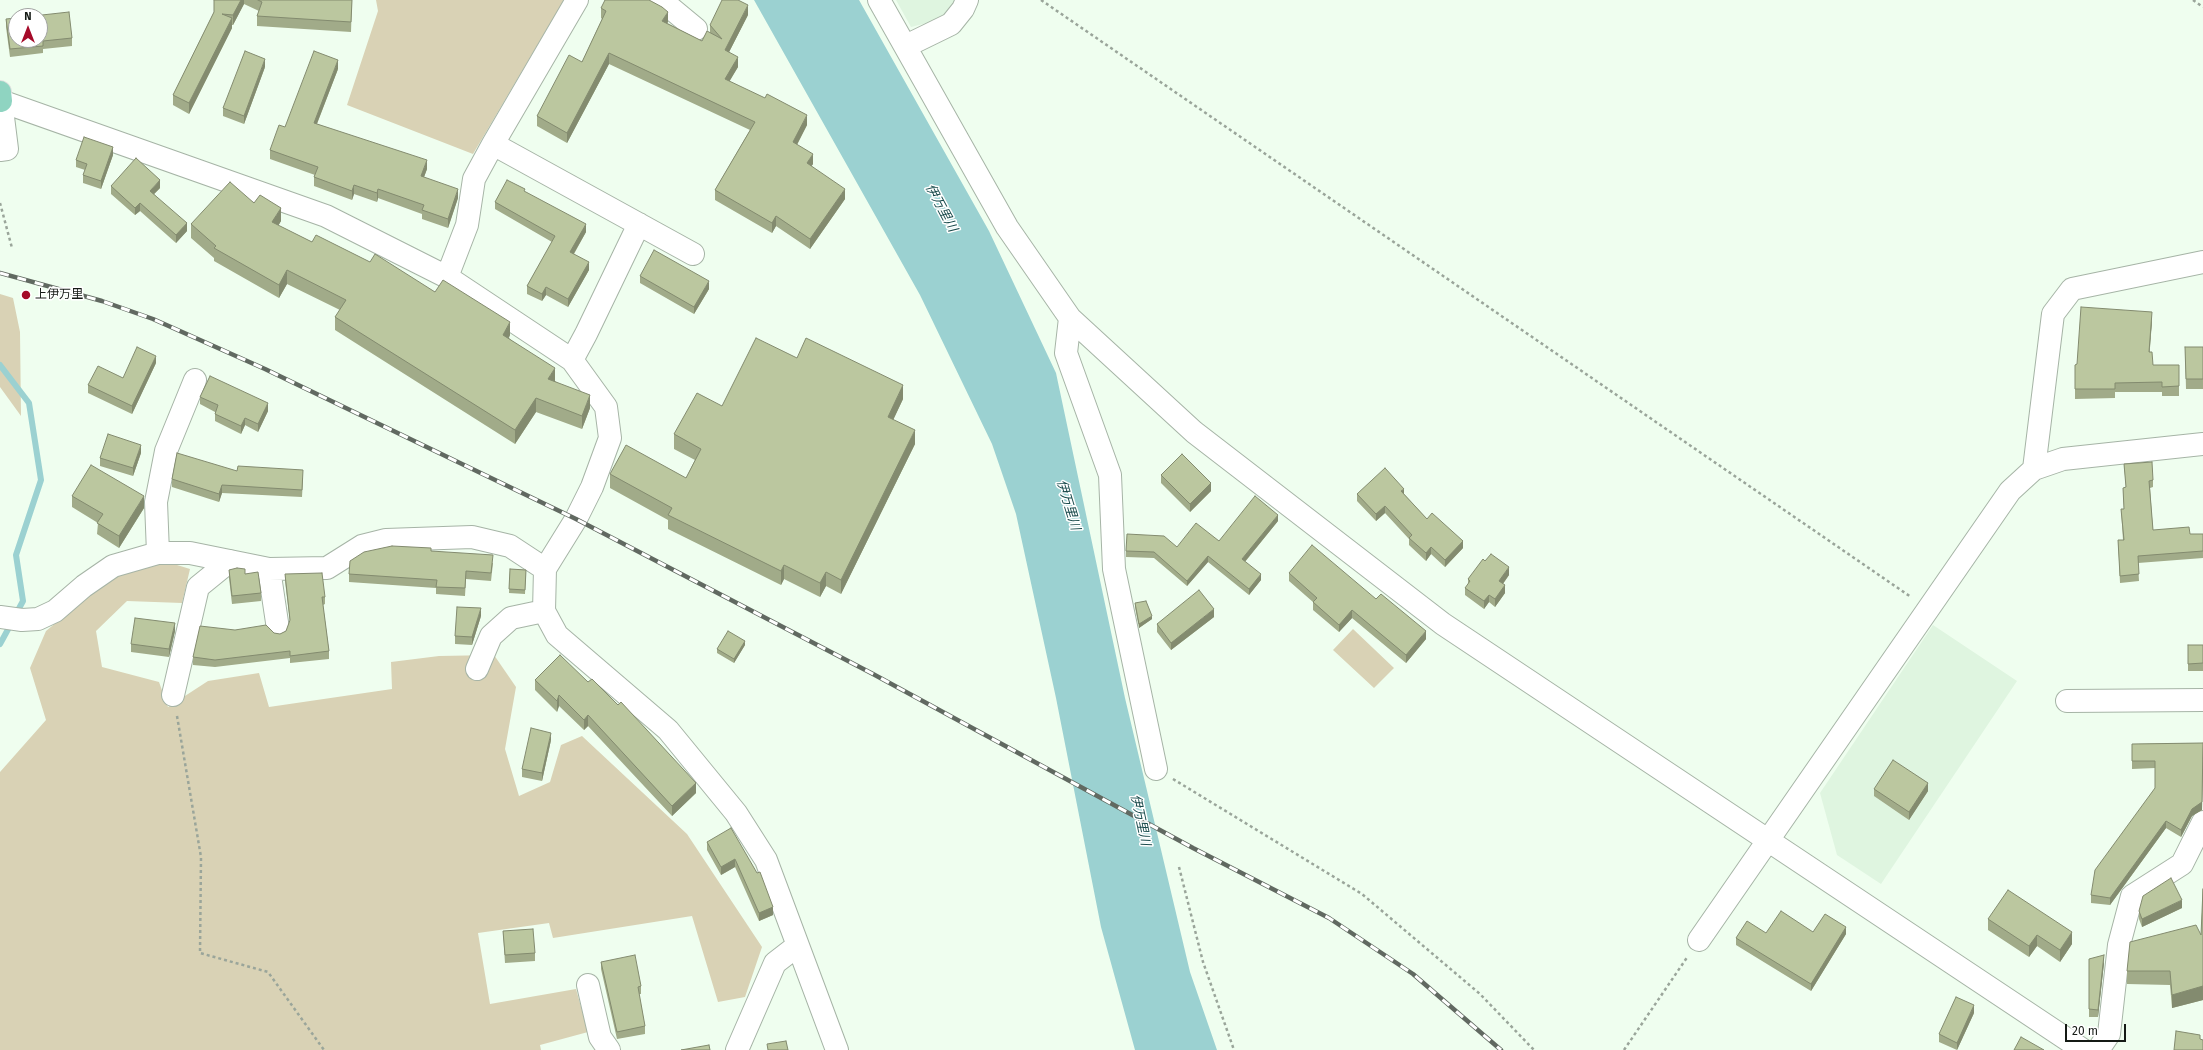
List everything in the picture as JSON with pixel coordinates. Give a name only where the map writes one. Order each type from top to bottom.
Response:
[{"type":"street","points":[[447,277],[467,225],[474,179],[577,0]]},
{"type":"street","points":[[661,0],[696,29]]},
{"type":"street","points":[[879,0],[1006,227],[1070,318],[1194,432],[1443,624],[2083,1050]]},
{"type":"street","points":[[906,46],[951,24],[963,9],[967,0]]},
{"type":"street","points":[[0,150],[7,149],[1,96],[326,216],[447,277],[572,360],[606,407],[610,438],[592,487],[576,519],[545,570],[544,611],[557,635],[668,730],[736,813],[766,860],[837,1050]]},
{"type":"street","points":[[493,144],[693,254]]},
{"type":"street","points":[[572,360],[639,224]]},
{"type":"street","points":[[2034,469],[2053,314],[2072,289],[2203,262]]},
{"type":"street","points":[[1070,318],[1066,353],[1110,475],[1114,570],[1156,769]]},
{"type":"street","points":[[158,553],[156,502],[166,451],[195,380]]},
{"type":"street","points":[[1699,940],[2010,491],[2034,469],[2063,459],[2203,444]]},
{"type":"street","points":[[9,618],[38,619],[55,611],[84,586],[113,566],[158,553],[190,553],[269,569],[327,568],[362,546],[386,540],[472,536],[510,546],[545,570]]},
{"type":"street","points":[[173,694],[198,587],[230,561]]},
{"type":"street","points":[[269,569],[278,629]]},
{"type":"street","points":[[477,669],[490,636],[510,618],[544,611]]},
{"type":"street","points":[[2066,701],[2203,700]]},
{"type":"street","points":[[2098,1050],[2109,1034],[2119,945],[2132,896],[2182,864],[2203,822]]},
{"type":"street","points":[[737,1050],[775,963],[797,946]]},
{"type":"street","points":[[588,985],[600,1037],[610,1050]]},
{"type":"path","points":[[1041,0],[1929,610]]},
{"type":"path","points":[[2193,0],[2203,7]]},
{"type":"path","points":[[0,204],[12,248]]},
{"type":"path","points":[[173,694],[201,857],[200,953],[268,972],[324,1050]]},
{"type":"path","points":[[1156,769],[1362,894],[1480,994],[1534,1050]]},
{"type":"path","points":[[1179,867],[1203,962],[1234,1050]]},
{"type":"path","points":[[1624,1050],[1699,940]]},
{"type":"shaded area","points":[[376,0],[564,0],[473,154],[347,105],[378,11]]},
{"type":"shaded area","points":[[896,0],[956,0],[948,18],[911,27]]},
{"type":"shaded area","points":[[0,294],[13,298],[20,332],[21,416],[0,387]]},
{"type":"shaded area","points":[[164,561],[190,569],[182,603],[127,601],[96,631],[102,667],[159,682],[168,707],[208,681],[259,673],[269,707],[392,689],[391,662],[439,656],[494,655],[516,687],[505,749],[519,796],[550,782],[561,745],[582,736],[687,834],[762,947],[745,997],[718,1002],[692,916],[553,938],[549,923],[478,933],[490,1004],[576,989],[588,1032],[540,1045],[541,1050],[0,1050],[0,772],[46,720],[30,668],[46,631],[112,576]]},
{"type":"shaded area","points":[[1933,625],[2017,681],[1881,884],[1837,855],[1820,793]]},
{"type":"shaded area","points":[[1353,629],[1394,668],[1374,688],[1333,650]]},
{"type":"water","name":"伊万里川","points":[[754,0],[859,0],[989,231],[1056,373],[1125,698],[1190,972],[1217,1050],[1135,1050],[1101,927],[1056,698],[1016,514],[992,444],[920,295]]},
{"type":"building","points":[[214,0],[241,0],[233,15],[222,14],[232,18],[189,103],[173,95],[214,12]]},
{"type":"building","points":[[258,0],[352,0],[351,22],[257,16],[262,2]]},
{"type":"building","points":[[605,0],[649,0],[668,12],[662,21],[702,41],[707,31],[722,39],[710,25],[722,0],[738,0],[748,5],[725,50],[738,57],[725,79],[765,98],[767,94],[807,115],[793,142],[813,154],[807,163],[845,189],[810,239],[776,216],[772,223],[715,190],[755,122],[609,53],[567,133],[537,116],[569,55],[582,62],[606,11],[601,8]]},
{"type":"building","points":[[69,12],[72,38],[48,40],[48,14]]},
{"type":"building","points":[[6,19],[8,19],[8,34]]},
{"type":"building","points":[[245,51],[265,59],[244,116],[223,108]]},
{"type":"building","points":[[314,51],[338,60],[314,123],[427,160],[421,176],[458,189],[448,219],[422,210],[424,205],[378,189],[377,193],[354,185],[352,191],[314,177],[318,167],[270,150],[279,125],[285,127]]},
{"type":"building","points":[[84,137],[113,147],[101,181],[83,175],[87,164],[76,160]]},
{"type":"building","points":[[136,158],[160,180],[150,191],[187,223],[176,235],[140,203],[135,208],[111,186]]},
{"type":"building","points":[[507,180],[525,189],[524,191],[586,224],[570,252],[589,262],[568,299],[546,287],[542,294],[527,286],[555,236],[495,202]]},
{"type":"building","points":[[230,182],[254,203],[260,195],[281,208],[272,222],[312,242],[316,235],[370,262],[375,254],[435,292],[443,280],[510,322],[503,335],[555,368],[548,379],[590,395],[582,416],[536,398],[515,430],[335,317],[346,300],[287,270],[279,285],[214,248],[216,246],[191,224]]},
{"type":"building","points":[[654,250],[709,281],[694,307],[640,276]]},
{"type":"building","points":[[2081,307],[2152,312],[2149,352],[2152,352],[2153,365],[2179,365],[2179,386],[2162,387],[2162,382],[2115,383],[2115,389],[2075,389],[2075,365],[2077,364]]},
{"type":"building","points":[[756,338],[797,358],[806,338],[903,385],[888,417],[915,430],[841,580],[826,572],[820,583],[784,565],[781,571],[668,515],[672,508],[610,474],[626,445],[686,478],[701,449],[674,434],[697,393],[722,406]]},
{"type":"building","points":[[137,347],[156,356],[132,406],[88,385],[98,366],[123,378]]},
{"type":"building","points":[[2185,347],[2203,347],[2203,379],[2186,379]]},
{"type":"building","points":[[210,376],[268,403],[258,424],[245,418],[241,426],[215,414],[218,405],[200,397]]},
{"type":"building","points":[[108,434],[141,445],[133,468],[100,458]]},
{"type":"building","points":[[177,453],[237,471],[238,466],[303,470],[302,490],[222,485],[219,494],[172,479]]},
{"type":"building","points":[[1182,454],[1211,483],[1190,504],[1161,475]]},
{"type":"building","points":[[2152,462],[2153,480],[2149,481],[2153,530],[2189,527],[2190,534],[2203,534],[2203,551],[2138,556],[2139,574],[2120,576],[2118,540],[2124,540],[2121,509],[2124,509],[2123,488],[2126,487],[2124,464]]},
{"type":"building","points":[[91,465],[144,496],[119,536],[97,523],[103,514],[72,496]]},
{"type":"building","points":[[1385,468],[1404,489],[1401,491],[1427,519],[1432,513],[1463,541],[1445,560],[1431,547],[1426,553],[1409,538],[1412,535],[1385,506],[1376,514],[1357,494]]},
{"type":"building","points":[[1255,496],[1278,515],[1242,559],[1261,574],[1249,589],[1208,556],[1187,581],[1154,552],[1126,551],[1127,534],[1164,536],[1177,547],[1196,523],[1219,541]]},
{"type":"building","points":[[1312,545],[1376,599],[1381,594],[1426,631],[1406,655],[1352,610],[1339,625],[1313,602],[1317,598],[1289,573]]},
{"type":"building","points":[[392,546],[431,548],[431,551],[493,555],[491,573],[466,571],[465,588],[436,587],[437,580],[349,574],[350,561],[364,552]]},
{"type":"building","points":[[1491,554],[1509,567],[1499,581],[1505,585],[1495,599],[1489,595],[1484,601],[1465,588],[1470,581],[1468,579],[1483,559],[1485,561]]},
{"type":"building","points":[[237,568],[245,569],[245,574],[258,572],[261,593],[232,596],[229,570]]},
{"type":"building","points":[[510,569],[526,570],[525,590],[509,589]]},
{"type":"building","points":[[322,573],[325,597],[322,597],[329,651],[290,656],[290,651],[215,660],[193,657],[200,626],[235,630],[266,625],[274,633],[280,634],[286,631],[290,620],[285,574]]},
{"type":"building","points":[[1199,590],[1214,609],[1171,643],[1157,624]]},
{"type":"building","points":[[1146,601],[1152,616],[1139,624],[1135,603]]},
{"type":"building","points":[[457,607],[481,608],[472,637],[455,636]]},
{"type":"building","points":[[135,618],[175,623],[169,649],[131,644]]},
{"type":"building","points":[[728,631],[745,641],[734,659],[717,649]]},
{"type":"building","points":[[2188,645],[2203,645],[2203,663],[2188,664]]},
{"type":"building","points":[[560,655],[588,682],[592,679],[618,705],[621,702],[696,783],[672,806],[588,715],[584,720],[559,695],[557,701],[535,680]]},
{"type":"building","points":[[531,728],[551,733],[542,773],[522,769]]},
{"type":"building","points":[[2203,743],[2202,802],[2192,809],[2181,830],[2166,821],[2110,898],[2091,895],[2095,870],[2155,788],[2155,761],[2132,761],[2132,744]]},
{"type":"building","points":[[1893,760],[1928,783],[1909,812],[1874,789]]},
{"type":"building","points":[[731,828],[757,873],[760,872],[773,907],[759,913],[735,859],[721,867],[707,842]]},
{"type":"building","points":[[2171,878],[2182,900],[2142,919],[2139,911],[2143,896]]},
{"type":"building","points":[[2203,889],[2203,986],[2172,995],[2170,971],[2127,971],[2130,942],[2196,925],[2201,935]]},
{"type":"building","points":[[2008,890],[2072,932],[2060,950],[2037,935],[2029,946],[1988,919]]},
{"type":"building","points":[[1781,911],[1813,932],[1825,914],[1846,927],[1811,984],[1736,938],[1747,921],[1766,933]]},
{"type":"building","points":[[533,929],[535,953],[505,955],[503,931]]},
{"type":"building","points":[[635,955],[641,986],[638,987],[645,1026],[617,1032],[601,962]]},
{"type":"building","points":[[2104,955],[2098,1010],[2089,1009],[2089,959]]},
{"type":"building","points":[[1956,997],[1974,1005],[1957,1043],[1939,1034]]},
{"type":"building","points":[[2176,1031],[2200,1035],[2200,1039],[2203,1040],[2203,1050],[2174,1050]]},
{"type":"building","points":[[2021,1037],[2044,1050],[2014,1050]]},
{"type":"building","points":[[786,1041],[788,1050],[768,1050],[767,1044]]},
{"type":"building","points":[[709,1045],[710,1050],[681,1050]]},
{"type":"waterway","points":[[0,365],[29,403],[41,480],[16,555],[23,601],[16,614]]},
{"type":"waterway","points":[[0,644],[12,622]]},
{"type":"railway","points":[[0,273],[102,301],[153,319],[265,369],[576,519],[873,674],[1193,848],[1329,918],[1413,974],[1501,1050]]},
{"type":"place","name":"上伊万里","points":[[26,295]]}]
